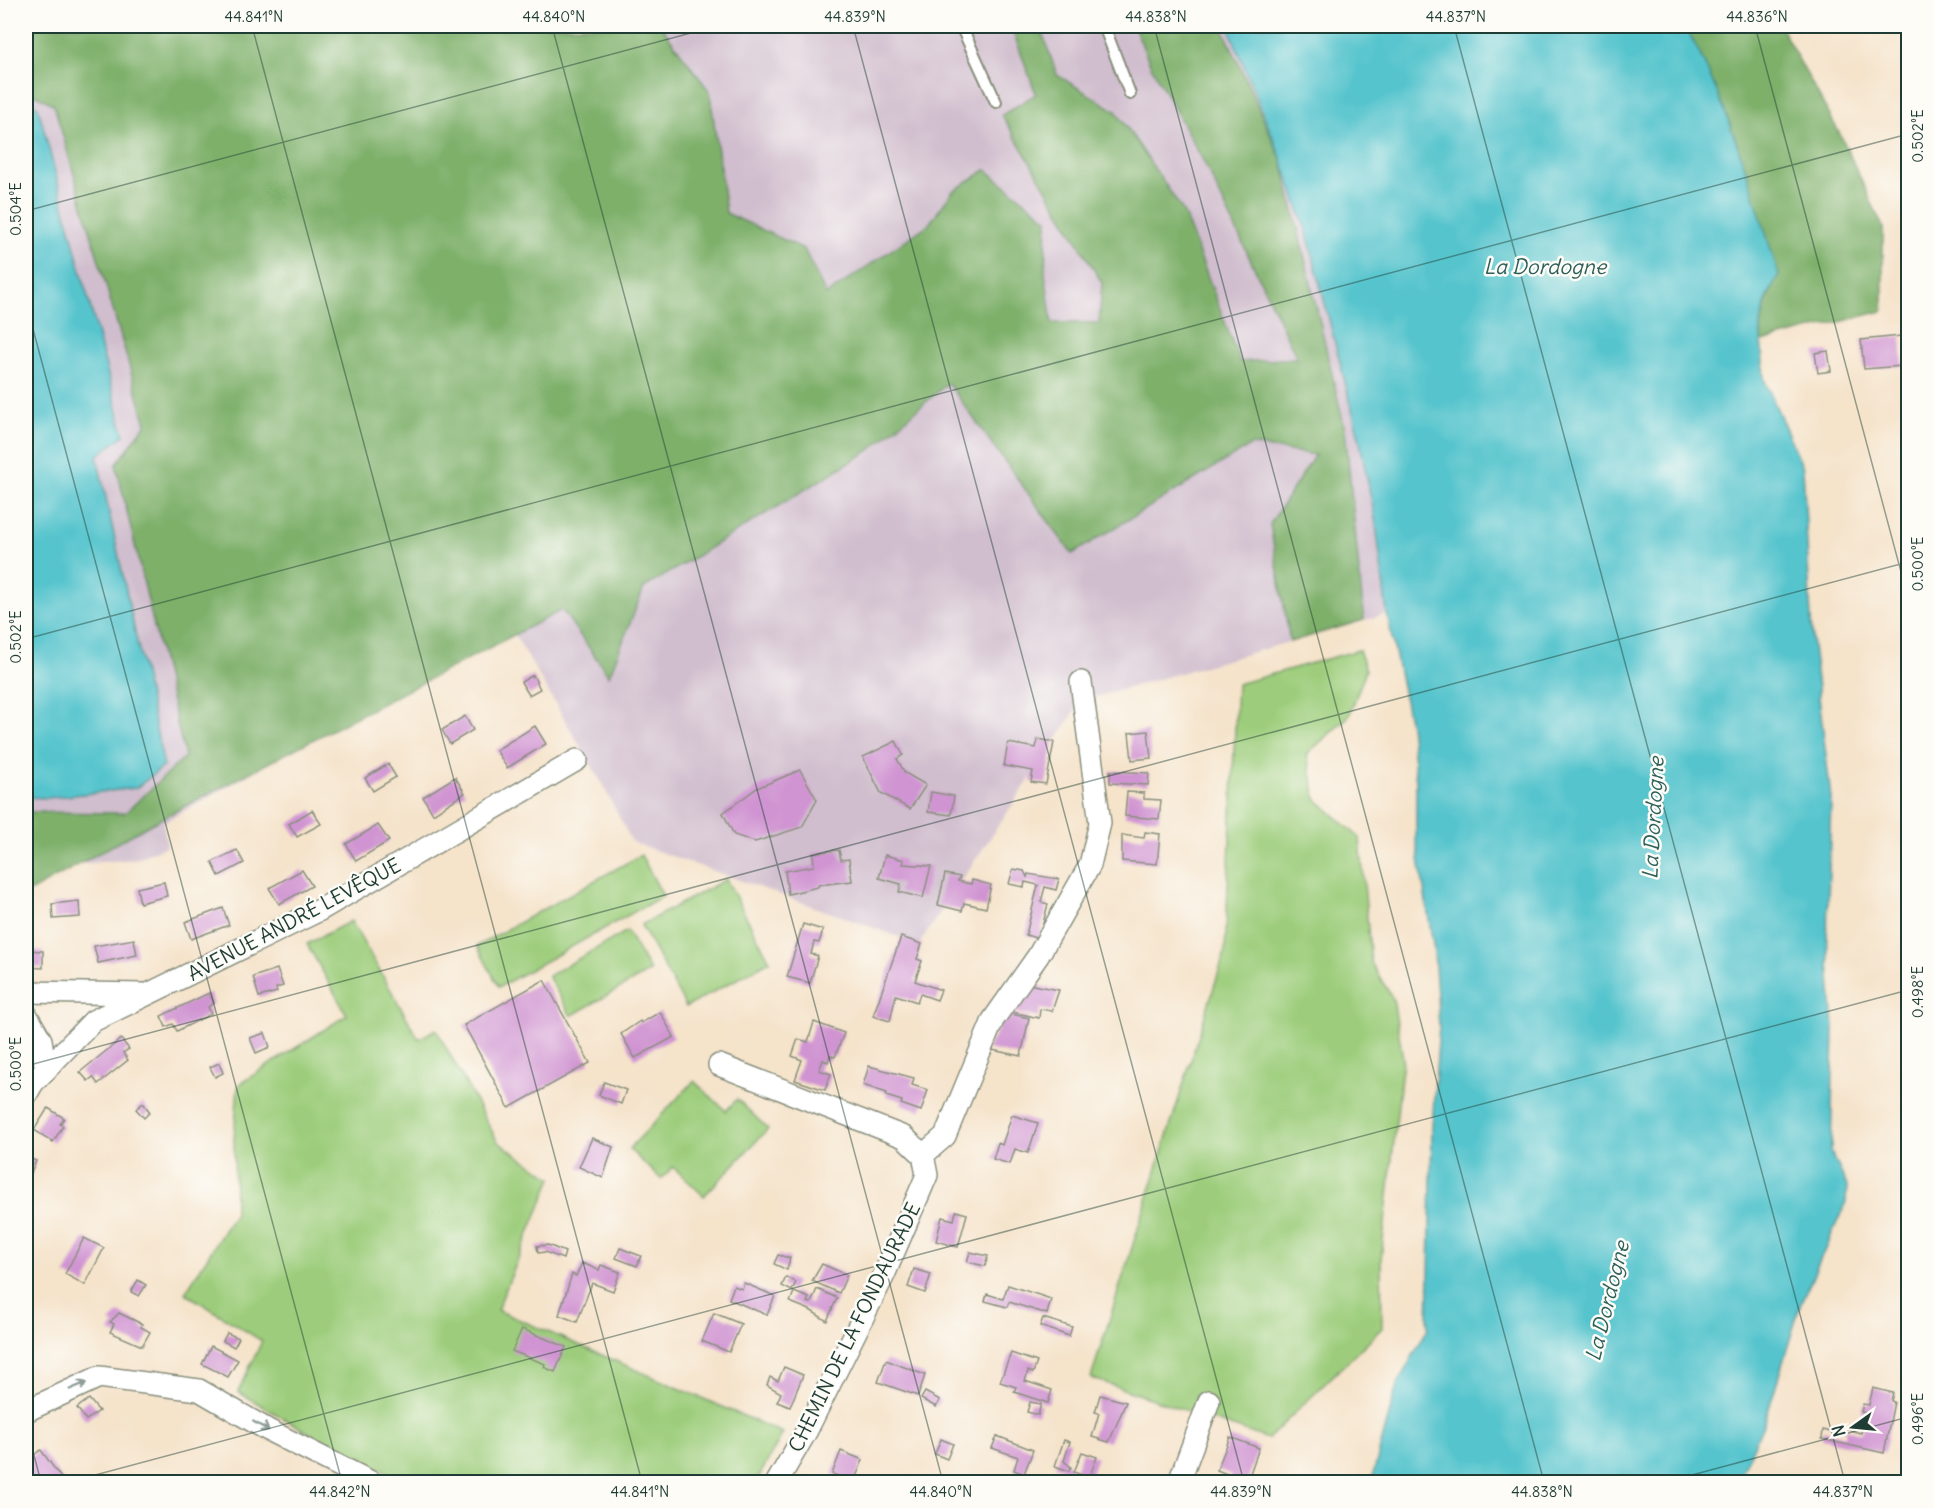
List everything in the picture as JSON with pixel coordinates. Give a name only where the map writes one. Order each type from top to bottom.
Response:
[{"type":"street","points":[[719,1065],[904,1137],[923,1155],[945,1136],[993,1020],[1038,956],[1090,865],[1100,823],[1081,681]]},
{"type":"street","name":"AVENUE ANDRÉ LEVÊQUE","points":[[26,1095],[46,1070],[93,1021],[320,910],[577,760]]},
{"type":"street","points":[[26,992],[149,994]]},
{"type":"street","points":[[26,1014],[41,1040],[46,1070]]},
{"type":"street","name":"CHEMIN DE LA FONDAURADE","points":[[777,1482],[806,1432],[884,1275],[927,1175],[923,1155]]},
{"type":"street","points":[[26,1411],[99,1377],[199,1390],[268,1430],[371,1482]]},
{"type":"street","points":[[1179,1482],[1209,1401]]},
{"type":"lane","points":[[961,26],[996,102]]},
{"type":"lane","points":[[1104,26],[1130,94]]},
{"type":"shaded area","points":[[26,26],[1228,26],[1280,155],[1307,233],[1329,311],[1359,437],[1376,524],[1387,614],[1082,701],[919,944],[632,842],[600,780],[515,635],[419,679],[163,823],[167,846],[135,859],[26,869]]},
{"type":"green space","points":[[26,26],[661,26],[710,92],[726,213],[804,249],[826,295],[929,224],[953,191],[986,170],[1047,219],[1045,273],[1052,323],[1099,323],[1102,283],[1002,115],[1036,94],[1011,26],[1040,26],[1057,75],[1116,111],[1183,211],[1240,362],[1297,358],[1207,168],[1151,66],[1134,26],[1222,26],[1282,161],[1345,429],[1364,620],[1290,642],[1270,524],[1315,455],[1251,445],[1072,554],[948,383],[870,450],[644,588],[609,676],[562,610],[151,824],[26,894],[26,812],[125,813],[185,757],[116,465],[146,424],[54,105],[26,89]]},
{"type":"green space","points":[[1685,26],[1780,26],[1841,136],[1883,227],[1883,311],[1761,342],[1765,308],[1778,276],[1727,116]]},
{"type":"green space","points":[[1359,650],[1366,670],[1349,716],[1307,754],[1316,799],[1360,838],[1371,963],[1393,999],[1403,1059],[1381,1259],[1382,1328],[1268,1439],[1091,1378],[1225,952],[1237,684]]},
{"type":"green space","points":[[641,855],[663,896],[499,987],[477,946]]},
{"type":"green space","points":[[726,879],[770,961],[686,1007],[641,925]]},
{"type":"green space","points":[[351,921],[419,1039],[436,1029],[498,1142],[552,1178],[497,1310],[783,1433],[756,1482],[408,1482],[316,1437],[238,1392],[262,1341],[185,1293],[235,1213],[234,1140],[238,1085],[347,1015],[307,944]]},
{"type":"green space","points":[[627,931],[650,971],[571,1016],[548,976]]},
{"type":"green space","points":[[694,1081],[726,1111],[737,1099],[768,1129],[704,1196],[673,1167],[661,1179],[629,1149]]},
{"type":"water","name":"La Dordogne","points":[[1228,26],[1685,26],[1727,116],[1779,276],[1768,294],[1760,324],[1764,379],[1803,468],[1812,638],[1831,798],[1827,936],[1834,1029],[1831,1151],[1847,1186],[1846,1202],[1801,1303],[1766,1418],[1738,1482],[1371,1482],[1397,1385],[1428,1328],[1432,1127],[1439,1027],[1434,951],[1416,840],[1416,782],[1410,725],[1387,614],[1376,524],[1359,437],[1307,233],[1280,155]]},
{"type":"water","points":[[26,99],[38,107],[124,435],[97,456],[164,766],[136,788],[48,798],[26,797]]},
{"type":"building","points":[[1901,336],[1903,366],[1864,369],[1861,340]]},
{"type":"building","points":[[1828,351],[1831,371],[1818,373],[1815,353]]},
{"type":"building","points":[[533,675],[540,689],[529,695],[521,682]]},
{"type":"building","points":[[465,716],[473,730],[450,744],[442,730]]},
{"type":"building","points":[[535,726],[546,744],[507,768],[496,750]]},
{"type":"building","points":[[1148,731],[1151,758],[1132,760],[1129,733]]},
{"type":"building","points":[[1038,739],[1054,742],[1046,784],[1031,782],[1033,771],[1004,766],[1008,743],[1036,748]]},
{"type":"building","points":[[896,741],[903,755],[897,759],[905,773],[926,785],[910,809],[881,793],[863,757]]},
{"type":"building","points":[[388,764],[396,777],[373,791],[365,778]]},
{"type":"building","points":[[800,770],[817,800],[802,827],[755,842],[734,835],[723,813],[757,788]]},
{"type":"building","points":[[1110,771],[1149,773],[1148,785],[1110,783]]},
{"type":"building","points":[[455,777],[465,793],[433,814],[423,797]]},
{"type":"building","points":[[931,792],[954,796],[951,815],[928,812]]},
{"type":"building","points":[[1127,792],[1144,793],[1144,799],[1161,800],[1159,819],[1125,816]]},
{"type":"building","points":[[312,810],[321,824],[297,837],[289,824]]},
{"type":"building","points":[[378,825],[389,841],[356,861],[346,844]]},
{"type":"building","points":[[1145,832],[1160,834],[1157,864],[1122,861],[1122,835],[1144,838]]},
{"type":"building","points":[[237,850],[244,863],[219,876],[212,862]]},
{"type":"building","points":[[839,850],[841,860],[849,859],[852,881],[818,885],[818,887],[788,894],[785,871],[814,866],[813,853]]},
{"type":"building","points":[[885,855],[904,860],[903,864],[931,866],[923,898],[899,892],[901,884],[879,878]]},
{"type":"building","points":[[1013,869],[1024,871],[1027,877],[1028,874],[1059,879],[1056,890],[1045,887],[1041,902],[1048,904],[1039,939],[1026,935],[1038,885],[1025,882],[1024,887],[1009,884]]},
{"type":"building","points":[[302,870],[312,886],[279,904],[269,888]]},
{"type":"building","points":[[945,874],[960,877],[958,881],[971,884],[972,880],[991,885],[986,908],[964,903],[962,911],[938,905]]},
{"type":"building","points":[[164,882],[167,896],[140,903],[137,888]]},
{"type":"building","points":[[79,901],[80,917],[53,919],[52,904]]},
{"type":"building","points":[[223,908],[229,925],[191,939],[185,922]]},
{"type":"building","points":[[803,924],[823,930],[819,943],[814,942],[811,954],[818,956],[810,983],[787,977]]},
{"type":"building","points":[[901,937],[922,944],[917,959],[922,961],[915,981],[941,990],[937,1000],[920,994],[917,1002],[896,995],[890,1021],[873,1016]]},
{"type":"building","points":[[134,939],[137,955],[98,963],[94,946]]},
{"type":"building","points":[[26,950],[43,951],[43,968],[26,967]]},
{"type":"building","points":[[277,969],[283,986],[276,988],[277,992],[259,997],[253,977]]},
{"type":"building","points":[[544,980],[590,1063],[509,1108],[464,1025]]},
{"type":"building","points":[[1028,984],[1059,990],[1052,1011],[1040,1009],[1039,1018],[1008,1011]]},
{"type":"building","points":[[209,993],[214,1003],[208,1007],[211,1014],[177,1031],[173,1024],[166,1027],[161,1016]]},
{"type":"building","points":[[660,1012],[674,1037],[635,1058],[621,1034],[640,1021],[641,1023]]},
{"type":"building","points":[[1007,1013],[1029,1018],[1021,1056],[987,1049]]},
{"type":"building","points":[[814,1022],[844,1033],[835,1057],[830,1055],[828,1062],[823,1060],[819,1070],[831,1074],[825,1090],[795,1080],[802,1060],[792,1056],[798,1039],[808,1042]]},
{"type":"building","points":[[265,1033],[270,1047],[256,1053],[250,1038]]},
{"type":"building","points":[[121,1039],[129,1049],[123,1053],[128,1060],[98,1084],[93,1077],[88,1081],[80,1072]]},
{"type":"building","points":[[219,1063],[223,1073],[215,1077],[210,1067]]},
{"type":"building","points":[[869,1066],[914,1078],[912,1085],[928,1090],[921,1111],[901,1104],[902,1101],[886,1096],[887,1093],[863,1085]]},
{"type":"building","points":[[604,1082],[626,1090],[621,1104],[599,1095]]},
{"type":"building","points":[[143,1103],[150,1112],[144,1118],[136,1109]]},
{"type":"building","points":[[48,1108],[64,1118],[60,1124],[63,1126],[53,1142],[34,1130]]},
{"type":"building","points":[[1012,1115],[1038,1123],[1028,1153],[1015,1149],[1010,1164],[993,1159],[998,1143],[1002,1145]]},
{"type":"building","points":[[592,1138],[613,1147],[603,1178],[579,1167]]},
{"type":"building","points":[[26,1157],[36,1161],[26,1185]]},
{"type":"building","points":[[956,1211],[967,1214],[958,1247],[936,1241],[942,1217],[954,1220]]},
{"type":"building","points":[[84,1238],[104,1248],[85,1285],[65,1274]]},
{"type":"building","points":[[548,1245],[565,1252],[563,1259],[545,1252],[538,1253],[537,1246]]},
{"type":"building","points":[[620,1248],[641,1256],[637,1266],[616,1258]]},
{"type":"building","points":[[970,1252],[988,1256],[985,1266],[967,1262]]},
{"type":"building","points":[[778,1255],[790,1258],[787,1270],[774,1264]]},
{"type":"building","points":[[582,1263],[599,1270],[601,1265],[620,1272],[613,1291],[592,1283],[577,1322],[559,1315],[572,1274],[576,1276]]},
{"type":"building","points":[[822,1264],[847,1275],[839,1293],[812,1281]]},
{"type":"building","points":[[914,1269],[931,1274],[925,1293],[908,1287]]},
{"type":"building","points":[[786,1277],[796,1282],[792,1291],[782,1286]]},
{"type":"building","points":[[138,1280],[146,1285],[139,1296],[131,1292]]},
{"type":"building","points":[[744,1283],[775,1296],[767,1315],[729,1299],[734,1286],[742,1289]]},
{"type":"building","points":[[1008,1285],[1051,1299],[1047,1314],[1009,1302],[1007,1307],[985,1301],[987,1294],[1003,1299]]},
{"type":"building","points":[[817,1289],[837,1298],[827,1321],[810,1310],[790,1302],[794,1292],[809,1298],[807,1302],[811,1303]]},
{"type":"building","points":[[119,1313],[142,1324],[141,1327],[150,1332],[142,1346],[110,1332],[114,1324],[110,1322]]},
{"type":"building","points":[[714,1313],[741,1324],[729,1352],[702,1341]]},
{"type":"building","points":[[1043,1318],[1072,1327],[1069,1336],[1040,1326]]},
{"type":"building","points":[[522,1329],[566,1347],[555,1372],[544,1367],[545,1364],[512,1351]]},
{"type":"building","points":[[227,1333],[239,1338],[234,1347],[223,1341]]},
{"type":"building","points":[[211,1346],[238,1360],[228,1377],[202,1364]]},
{"type":"building","points":[[1011,1353],[1037,1362],[1033,1373],[1028,1371],[1025,1381],[1052,1390],[1048,1403],[1014,1392],[1016,1387],[1000,1382]]},
{"type":"building","points":[[886,1360],[925,1375],[918,1396],[878,1382]]},
{"type":"building","points":[[784,1367],[803,1375],[790,1407],[777,1402],[781,1393],[767,1385],[770,1377],[778,1381]]},
{"type":"building","points":[[1873,1388],[1893,1393],[1891,1401],[1894,1402],[1884,1453],[1822,1439],[1823,1430],[1845,1436],[1846,1429],[1861,1433],[1866,1413],[1861,1412],[1863,1404],[1869,1405]]},
{"type":"building","points":[[925,1392],[940,1400],[936,1407],[921,1399]]},
{"type":"building","points":[[1100,1395],[1126,1402],[1109,1442],[1092,1437],[1099,1413],[1095,1412]]},
{"type":"building","points":[[89,1399],[99,1411],[86,1420],[77,1408]]},
{"type":"building","points":[[1030,1402],[1041,1404],[1038,1415],[1027,1412]]},
{"type":"building","points":[[997,1436],[1033,1450],[1024,1474],[1014,1470],[1018,1457],[992,1448]]},
{"type":"building","points":[[1230,1437],[1259,1448],[1247,1482],[1230,1482],[1232,1476],[1217,1470]]},
{"type":"building","points":[[941,1439],[953,1444],[947,1459],[935,1454]]},
{"type":"building","points":[[1064,1440],[1070,1442],[1064,1461],[1071,1467],[1069,1471],[1055,1466]]},
{"type":"building","points":[[26,1450],[31,1457],[41,1450],[64,1482],[26,1482]]},
{"type":"building","points":[[841,1451],[863,1460],[854,1482],[832,1474]]},
{"type":"building","points":[[1082,1452],[1097,1457],[1089,1478],[1074,1472]]}]
